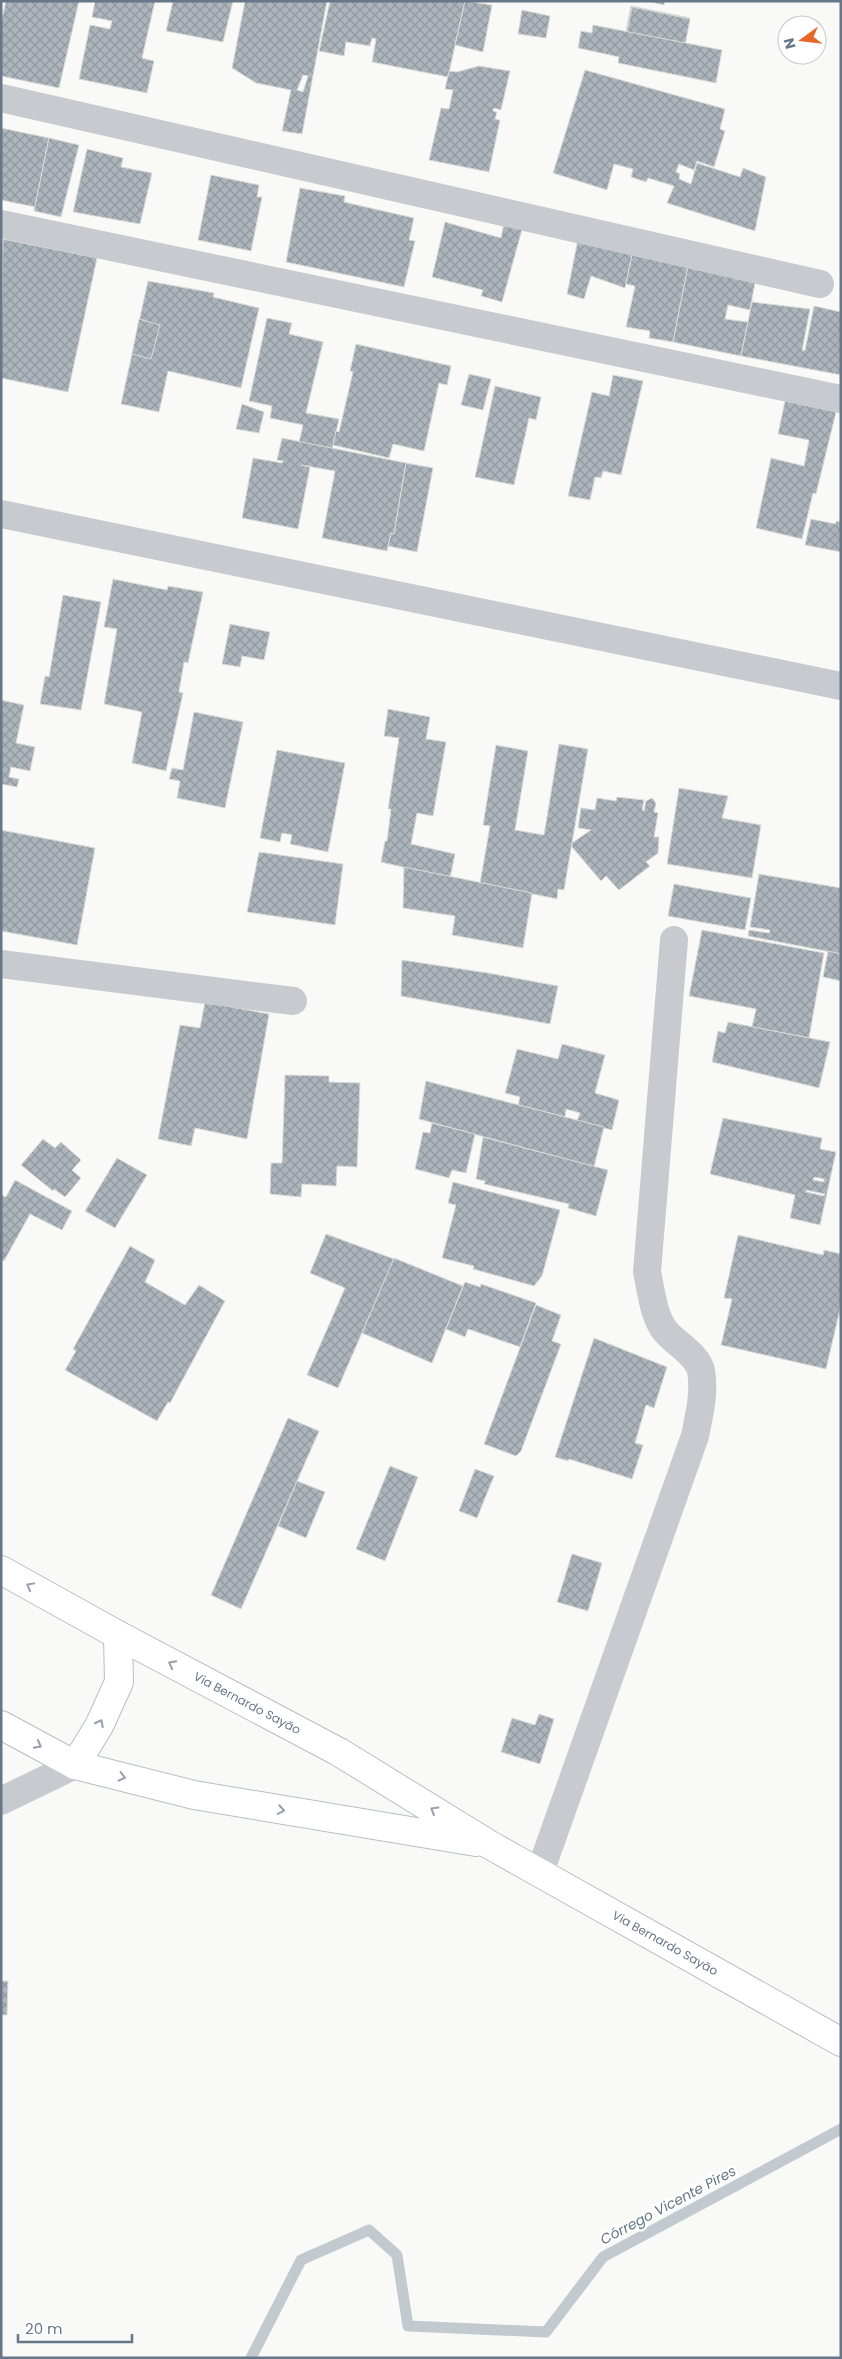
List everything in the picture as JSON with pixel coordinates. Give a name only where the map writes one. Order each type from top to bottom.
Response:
[{"type":"main road","name":"Via Bernardo Sayão","points":[[1,1570],[118,1635],[339,1752],[490,1845],[841,2042]]},
{"type":"main road","points":[[75,1765],[99,1726],[119,1682],[118,1635]]},
{"type":"main road","name":"Via Bernardo Sayão","points":[[1,1725],[75,1765],[194,1795],[490,1845]]},
{"type":"street","points":[[1,98],[820,284]]},
{"type":"street","points":[[1,224],[841,399]]},
{"type":"street","points":[[1,514],[841,686]]},
{"type":"street","points":[[540,1872],[695,1436],[702,1397],[701,1370],[688,1352],[664,1328],[655,1308],[647,1272],[674,940]]},
{"type":"street","points":[[1,964],[293,1001]]},
{"type":"street","points":[[1,1801],[30,1789],[75,1765]]},
{"type":"building","points":[[6,1],[79,1],[59,88],[1,76],[1,23]]},
{"type":"building","points":[[95,1],[155,1],[142,58],[154,61],[147,93],[79,79],[90,25],[110,29],[112,21],[92,17]]},
{"type":"building","points":[[173,1],[233,1],[223,42],[166,31]]},
{"type":"building","points":[[245,1],[327,1],[302,134],[282,131],[291,90],[256,83],[232,68]],"holes":[[[303,75],[308,76],[303,92],[297,90]]]},
{"type":"building","points":[[330,1],[465,1],[448,77],[372,62],[376,39],[372,38],[370,46],[346,42],[344,56],[319,51]]},
{"type":"building","points":[[465,1],[492,5],[483,52],[455,45]]},
{"type":"building","points":[[647,1],[665,1],[664,5]]},
{"type":"building","points":[[631,6],[690,18],[685,43],[626,32]]},
{"type":"building","points":[[632,7],[690,19],[685,45],[627,33]]},
{"type":"building","points":[[522,10],[550,16],[546,38],[518,34]]},
{"type":"building","points":[[593,25],[722,50],[716,83],[618,63],[619,57],[578,48],[581,31],[592,33]]},
{"type":"building","points":[[479,66],[510,71],[501,110],[494,108],[493,111],[497,112],[495,119],[500,120],[489,172],[429,160],[441,108],[449,109],[453,90],[445,89],[449,71],[457,72]]},
{"type":"building","points":[[585,70],[725,109],[720,129],[725,131],[714,167],[697,161],[694,170],[679,164],[676,172],[680,174],[679,179],[691,184],[697,163],[740,177],[743,168],[766,177],[755,231],[667,203],[674,186],[648,178],[646,182],[631,177],[633,169],[614,164],[607,190],[553,173]]},
{"type":"building","points":[[1,128],[49,138],[35,207],[1,200]]},
{"type":"building","points":[[49,138],[79,145],[61,217],[34,211]]},
{"type":"building","points":[[87,149],[123,158],[121,167],[152,173],[140,224],[73,212]]},
{"type":"building","points":[[211,175],[259,185],[257,197],[262,197],[251,251],[198,240]]},
{"type":"building","points":[[300,188],[345,196],[344,202],[414,218],[409,240],[415,241],[404,287],[286,262]]},
{"type":"building","points":[[445,222],[501,238],[504,223],[523,226],[502,302],[481,296],[483,290],[432,277]]},
{"type":"building","points":[[580,229],[632,255],[625,288],[591,276],[584,299],[567,294]]},
{"type":"building","points":[[3,239],[97,258],[68,392],[1,378]]},
{"type":"building","points":[[632,255],[688,266],[673,342],[649,338],[650,331],[626,327],[635,286],[626,284]]},
{"type":"building","points":[[688,266],[758,266],[750,310],[728,305],[725,319],[748,322],[741,356],[673,342]]},
{"type":"building","points":[[148,281],[214,293],[213,297],[259,308],[241,388],[168,371],[159,412],[121,404]]},
{"type":"building","points":[[752,302],[810,309],[802,351],[805,350],[814,306],[841,312],[841,375],[741,356]]},
{"type":"building","points":[[267,318],[292,323],[289,334],[323,342],[306,413],[339,419],[332,450],[299,442],[303,425],[270,418],[272,406],[249,401]]},
{"type":"building","points":[[139,319],[160,325],[151,359],[132,354]]},
{"type":"building","points":[[356,344],[451,366],[447,385],[439,383],[424,451],[393,444],[389,458],[333,445],[336,431],[339,432],[353,372],[350,371]]},
{"type":"building","points":[[469,374],[491,379],[483,410],[461,405]]},
{"type":"building","points":[[613,375],[643,381],[621,475],[603,471],[601,478],[595,477],[590,500],[568,496],[592,392],[609,396]]},
{"type":"building","points":[[495,386],[541,397],[536,420],[529,418],[514,485],[475,477]]},
{"type":"building","points":[[785,401],[836,412],[816,494],[813,493],[802,539],[756,528],[771,458],[804,466],[809,440],[778,434]]},
{"type":"building","points":[[242,404],[264,412],[259,433],[236,429]]},
{"type":"building","points":[[282,438],[406,463],[394,534],[391,533],[387,551],[322,538],[335,471],[301,465],[310,467],[298,529],[242,518],[253,458],[282,463],[283,461],[277,460]]},
{"type":"building","points":[[406,463],[433,468],[417,552],[388,546],[391,533],[394,534]]},
{"type":"building","points":[[841,515],[841,552],[805,545],[811,519],[836,524],[836,521],[839,522]]},
{"type":"building","points":[[113,579],[167,590],[168,586],[203,592],[188,663],[184,662],[179,692],[183,693],[166,771],[132,763],[142,712],[104,704],[117,629],[104,627]]},
{"type":"building","points":[[63,595],[101,602],[81,710],[40,704],[45,676],[49,677]]},
{"type":"building","points":[[230,624],[270,632],[264,660],[242,656],[240,667],[222,664]]},
{"type":"building","points":[[1,700],[24,705],[16,743],[35,747],[30,771],[11,767],[9,777],[19,779],[17,787],[1,784]]},
{"type":"building","points":[[388,709],[430,717],[426,739],[446,742],[433,816],[417,813],[411,844],[455,854],[450,878],[381,862],[385,841],[387,841],[391,809],[388,809],[399,738],[384,736]]},
{"type":"building","points":[[194,712],[243,722],[225,808],[177,798],[180,781],[169,779],[172,768],[183,770]]},
{"type":"building","points":[[559,744],[588,749],[564,890],[558,889],[557,899],[480,883],[490,826],[483,825],[496,745],[528,751],[515,830],[544,835]]},
{"type":"building","points":[[277,750],[345,763],[328,852],[290,844],[292,835],[282,833],[280,842],[260,838]]},
{"type":"building","points":[[679,788],[728,796],[722,818],[761,825],[752,878],[667,864]]},
{"type":"building","points":[[617,797],[644,800],[642,810],[644,811],[646,801],[652,798],[656,803],[654,812],[658,813],[654,837],[659,837],[658,853],[646,862],[650,866],[619,890],[606,876],[601,881],[572,847],[572,843],[591,830],[578,828],[581,808],[595,810],[597,798],[616,801]]},
{"type":"building","points":[[1,830],[95,848],[77,945],[1,931]]},
{"type":"building","points":[[259,852],[343,864],[335,925],[247,912]]},
{"type":"building","points":[[404,867],[532,893],[523,948],[452,935],[455,916],[403,908]]},
{"type":"building","points":[[759,874],[841,888],[841,954],[748,936],[749,930],[769,933],[770,930],[750,927]]},
{"type":"building","points":[[674,884],[751,898],[745,930],[668,916]]},
{"type":"building","points":[[702,930],[824,953],[809,1038],[752,1027],[756,1009],[689,996]]},
{"type":"building","points":[[828,951],[841,954],[841,981],[823,977]]},
{"type":"building","points":[[402,960],[558,986],[550,1024],[401,996]]},
{"type":"building","points":[[205,1002],[269,1014],[247,1139],[195,1128],[191,1146],[158,1139],[180,1025],[200,1028]]},
{"type":"building","points":[[728,1022],[830,1042],[819,1088],[712,1062],[718,1031],[725,1033]]},
{"type":"building","points":[[562,1044],[605,1055],[595,1093],[619,1100],[612,1130],[577,1121],[580,1113],[566,1109],[565,1117],[518,1105],[520,1097],[505,1093],[517,1049],[558,1059]]},
{"type":"building","points":[[285,1075],[329,1076],[329,1082],[360,1083],[357,1167],[337,1166],[336,1186],[302,1184],[301,1197],[270,1194],[271,1163],[282,1163]]},
{"type":"building","points":[[426,1081],[604,1127],[594,1167],[419,1119]]},
{"type":"building","points":[[723,1118],[822,1138],[820,1149],[836,1152],[820,1225],[790,1218],[795,1195],[710,1174]],"holes":[[[814,1177],[824,1179],[824,1182],[813,1180]],[[806,1190],[825,1194],[824,1196],[806,1192]]]},
{"type":"building","points":[[432,1123],[475,1134],[466,1173],[452,1170],[449,1178],[415,1169],[423,1132],[430,1133]]},
{"type":"building","points":[[483,1137],[608,1170],[596,1216],[568,1208],[569,1204],[484,1184],[485,1181],[476,1179]]},
{"type":"building","points":[[43,1139],[55,1148],[61,1142],[81,1160],[72,1170],[81,1178],[65,1197],[54,1189],[53,1191],[21,1165]]},
{"type":"building","points":[[117,1158],[147,1175],[115,1228],[85,1211]]},
{"type":"building","points":[[15,1180],[72,1211],[62,1230],[30,1214],[4,1261],[1,1259],[1,1195],[6,1197]]},
{"type":"building","points":[[453,1182],[560,1210],[542,1276],[534,1286],[473,1269],[474,1266],[442,1258],[456,1205],[448,1203]]},
{"type":"building","points":[[326,1234],[394,1259],[338,1388],[307,1375],[345,1288],[310,1273]]},
{"type":"building","points":[[738,1235],[823,1255],[824,1250],[841,1254],[841,1305],[826,1369],[721,1345],[732,1299],[724,1298]]},
{"type":"building","points":[[130,1246],[155,1260],[145,1282],[185,1305],[199,1285],[225,1301],[170,1403],[168,1402],[157,1421],[65,1370],[76,1351],[73,1349]]},
{"type":"building","points":[[394,1258],[463,1286],[432,1363],[362,1333]]},
{"type":"building","points":[[465,1282],[480,1287],[481,1284],[536,1303],[520,1347],[468,1329],[465,1337],[446,1329]]},
{"type":"building","points":[[536,1305],[561,1315],[552,1341],[561,1344],[521,1451],[516,1456],[484,1444]]},
{"type":"building","points":[[594,1338],[667,1367],[654,1408],[646,1405],[635,1443],[643,1445],[632,1479],[569,1459],[568,1461],[555,1457]]},
{"type":"building","points":[[288,1418],[319,1431],[241,1609],[211,1595]]},
{"type":"building","points":[[390,1466],[418,1477],[385,1561],[356,1549]]},
{"type":"building","points":[[475,1469],[494,1476],[477,1518],[459,1511]]},
{"type":"building","points":[[297,1481],[325,1492],[306,1538],[278,1526]]},
{"type":"building","points":[[572,1554],[602,1563],[588,1611],[557,1602]]},
{"type":"building","points":[[539,1714],[554,1719],[540,1764],[501,1752],[512,1718],[535,1725]]},
{"type":"building","points":[[1,1981],[8,1981],[7,2015],[1,2015]]},
{"type":"waterway","name":"Córrego Vicente Pires","points":[[251,2358],[301,2260],[369,2230],[397,2255],[408,2326],[546,2332],[603,2257],[841,2129]]}]
